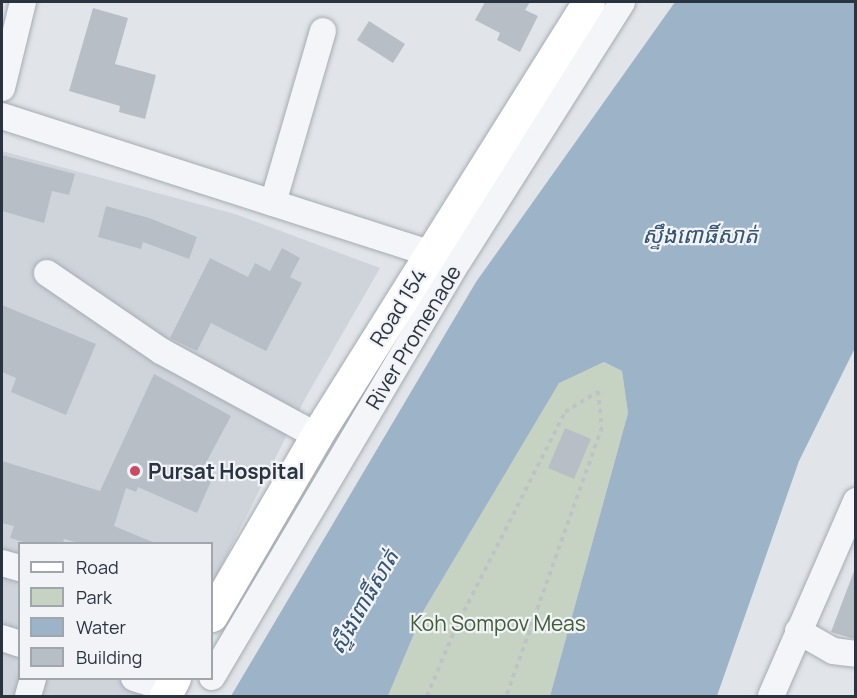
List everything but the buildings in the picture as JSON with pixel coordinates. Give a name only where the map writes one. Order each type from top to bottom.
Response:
[{"type":"main road","name":"Road 154","points":[[213,614],[317,436],[589,2]]},
{"type":"street","points":[[2,88],[23,2]]},
{"type":"street","name":"River Promenade","points":[[213,674],[459,260],[622,2]]},
{"type":"street","points":[[273,203],[323,31]]},
{"type":"street","points":[[2,116],[431,254]]},
{"type":"street","points":[[47,273],[161,351],[317,436]]},
{"type":"street","points":[[771,696],[853,511]]},
{"type":"street","points":[[2,563],[18,567]]},
{"type":"street","points":[[798,631],[833,651],[855,654]]},
{"type":"street","points":[[2,638],[18,643]]},
{"type":"street","points":[[28,696],[32,680]]},
{"type":"street","points":[[141,680],[170,688]]},
{"type":"street","name":"River Promenade","points":[[202,696],[210,680]]},
{"type":"path","points":[[427,696],[456,627],[565,412],[598,391],[602,427],[506,696]]},
{"type":"shaded area","name":"Pursat Hospital","points":[[2,151],[235,214],[380,268],[305,399],[213,583],[213,542],[18,542],[18,680],[164,680],[156,696],[2,696]]},
{"type":"green space","name":"Koh Sompov Meas","points":[[604,362],[622,371],[628,413],[550,696],[388,696],[424,610],[559,382]]},
{"type":"water","name":"ស្ទឹងពោធិ៍សាត់","points":[[675,2],[855,2],[855,348],[799,461],[717,696],[550,696],[628,413],[622,371],[604,362],[559,383],[424,610],[388,696],[231,696],[476,282]]},
{"type":"place","name":"Pursat Hospital","points":[[135,471]]}]
